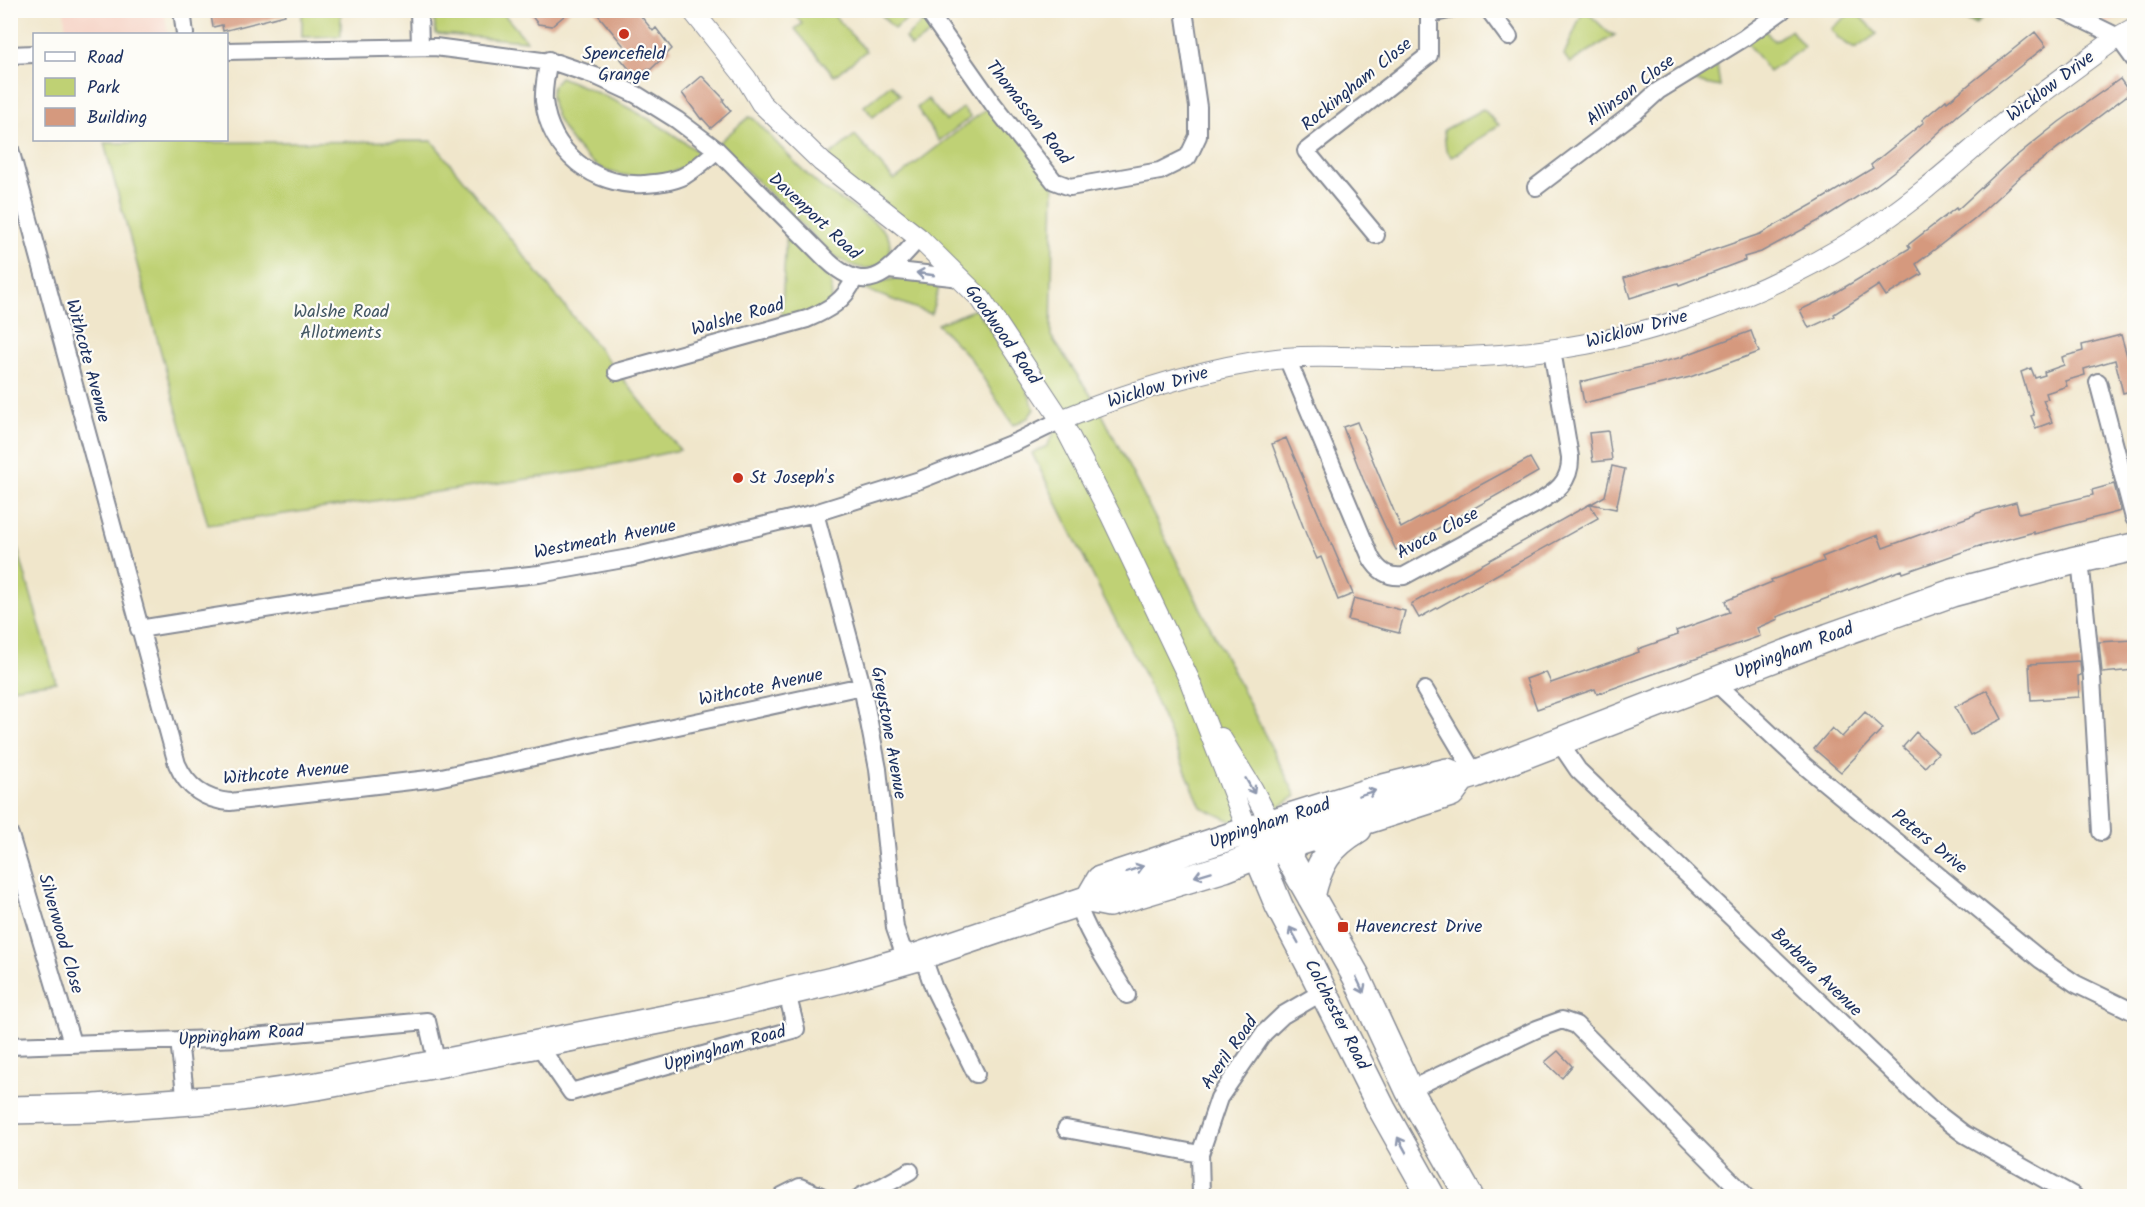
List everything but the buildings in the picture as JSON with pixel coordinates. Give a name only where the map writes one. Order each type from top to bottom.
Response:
[{"type":"highway","name":"Uppingham Road","points":[[1259,836],[1283,847],[1376,818],[1451,793],[1468,776],[1829,637],[1952,593],[2134,547]]},
{"type":"highway","name":"Uppingham Road","points":[[1083,901],[1100,880],[1259,836],[1379,789],[1447,771],[1468,776]]},
{"type":"highway","points":[[1311,897],[1326,855],[1352,832],[1376,818]]},
{"type":"highway","name":"Colchester Road","points":[[1259,836],[1279,906],[1382,1109],[1431,1197]]},
{"type":"highway","name":"Colchester Road","points":[[1283,847],[1356,976],[1409,1090],[1469,1197]]},
{"type":"highway","points":[[10,1110],[186,1103],[271,1094],[437,1064],[787,993],[914,958],[1083,901]]},
{"type":"street","points":[[182,10],[185,33]]},
{"type":"street","points":[[419,10],[420,46]]},
{"type":"street","name":"Goodwood Road","points":[[692,10],[746,78],[761,103],[822,162],[919,238],[981,299],[1061,420],[1112,516],[1165,625],[1259,836]]},
{"type":"street","name":"Thomasson Road","points":[[927,10],[993,104],[1054,181],[1070,187],[1160,171],[1188,157],[1198,136],[1198,106],[1184,10]]},
{"type":"street","points":[[1429,12],[1449,10]]},
{"type":"street","points":[[1489,10],[1509,37]]},
{"type":"street","name":"Allinson Close","points":[[1536,188],[1635,112],[1658,90],[1744,38],[1783,10]]},
{"type":"street","points":[[2062,10],[2126,32],[2134,59]]},
{"type":"street","name":"Rockingham Close","points":[[1376,235],[1306,151],[1429,55],[1429,12]]},
{"type":"street","name":"Wicklow Drive","points":[[1061,420],[1193,375],[1239,365],[1287,358],[1466,358],[1551,350],[1624,336],[1698,314],[1736,300],[1809,265],[1879,224],[1912,200],[2012,116],[2126,32]]},
{"type":"street","name":"Davenport Road","points":[[228,51],[420,46],[549,60],[598,77],[637,95],[677,120],[717,150],[828,261],[854,279],[869,279],[889,270],[919,238]]},
{"type":"street","points":[[10,55],[33,54]]},
{"type":"street","points":[[549,60],[544,99],[550,127],[564,151],[596,176],[628,184],[661,183],[683,177],[717,150]]},
{"type":"street","name":"Withcote Avenue","points":[[10,149],[139,629],[181,774],[202,795],[220,801],[239,801],[437,778],[862,686]]},
{"type":"street","points":[[889,270],[961,278]]},
{"type":"street","name":"Walshe Road","points":[[618,372],[807,319],[839,302],[854,279]]},
{"type":"street","name":"Avoca Close","points":[[1287,358],[1371,558],[1382,572],[1396,577],[1404,576],[1516,515],[1550,496],[1562,486],[1569,472],[1570,457],[1551,350]]},
{"type":"street","points":[[2098,382],[2134,518]]},
{"type":"street","name":"Westmeath Avenue","points":[[139,629],[386,590],[539,574],[628,558],[815,513],[920,480],[1018,441],[1061,420]]},
{"type":"street","name":"Greystone Avenue","points":[[815,513],[862,686],[878,769],[895,928],[902,948],[926,966],[934,988],[976,1074]]},
{"type":"street","points":[[2080,559],[2092,678],[2101,832]]},
{"type":"street","name":"Peters Drive","points":[[1715,682],[1806,767],[2041,960],[2076,984],[2134,1012]]},
{"type":"street","points":[[1425,690],[1468,776]]},
{"type":"street","name":"Barbara Avenue","points":[[1559,742],[1578,770],[1930,1108],[1964,1134],[2074,1197]]},
{"type":"street","name":"Silverwood Close","points":[[10,835],[72,1044]]},
{"type":"street","points":[[1083,901],[1083,919],[1094,942],[1127,995]]},
{"type":"street","name":"Averil Road","points":[[1201,1197],[1200,1154],[1219,1098],[1264,1033],[1291,1009],[1324,991]]},
{"type":"street","name":"Uppingham Road","points":[[538,1044],[572,1092],[796,1029],[787,993]]},
{"type":"street","points":[[1409,1090],[1537,1029],[1562,1020],[1576,1025],[1746,1197]]},
{"type":"street","name":"Uppingham Road","points":[[10,1046],[242,1038],[427,1021],[437,1064]]},
{"type":"street","points":[[179,1040],[186,1103]]},
{"type":"street","points":[[1066,1129],[1200,1154]]},
{"type":"street","points":[[861,1197],[910,1171]]},
{"type":"street","points":[[782,1197],[800,1187],[820,1197]]},
{"type":"shaded area","points":[[64,11],[164,11],[168,33],[66,33]]},
{"type":"shaded area","points":[[2093,11],[2127,11],[2108,24]]},
{"type":"green space","points":[[1854,10],[1877,34],[1855,49],[1839,39],[1831,29]]},
{"type":"green space","points":[[302,11],[341,11],[341,36],[302,37]]},
{"type":"green space","points":[[433,11],[501,11],[527,41],[436,34]]},
{"type":"green space","points":[[811,11],[814,14],[819,11],[830,11],[866,51],[834,76],[795,29],[802,24],[794,13]]},
{"type":"green space","points":[[878,11],[918,11],[894,29]]},
{"type":"green space","points":[[1583,11],[1586,11],[1609,33],[1615,35],[1570,63],[1564,55]]},
{"type":"green space","points":[[1943,11],[1990,11],[1976,24]]},
{"type":"green space","points":[[926,19],[934,31],[911,47],[905,38]]},
{"type":"green space","points":[[1761,26],[1774,41],[1791,30],[1804,47],[1769,72],[1744,38]]},
{"type":"green space","points":[[1716,58],[1720,87],[1681,79]]},
{"type":"green space","points":[[560,77],[632,110],[666,129],[699,153],[688,165],[666,174],[631,176],[605,170],[577,148],[556,115],[551,93]]},
{"type":"green space","points":[[891,84],[900,95],[873,117],[864,106]]},
{"type":"green space","points":[[928,99],[946,121],[963,108],[971,117],[939,141],[917,108]]},
{"type":"green space","points":[[993,104],[1054,181],[1051,336],[1098,406],[1296,796],[1246,828],[1201,807],[1144,674],[1032,453],[1047,446],[1061,420],[987,300],[822,162],[855,135],[894,180]]},
{"type":"green space","points":[[1483,109],[1499,125],[1452,157],[1446,151],[1444,130]]},
{"type":"green space","points":[[749,117],[754,119],[819,185],[886,233],[890,246],[883,262],[876,267],[861,268],[832,254],[718,143]]},
{"type":"green space","name":"Walshe Road Allotments","points":[[432,141],[680,450],[583,471],[208,525],[104,143]]},
{"type":"green space","points":[[786,237],[831,281],[832,307],[781,323]]},
{"type":"green space","points":[[906,276],[942,277],[931,314],[858,287]]},
{"type":"green space","points":[[976,309],[1017,371],[1034,409],[1028,418],[1013,425],[971,359],[937,324]]},
{"type":"green space","points":[[10,522],[56,682],[10,688]]},
{"type":"place","name":"Spencefield Grange","points":[[624,34]]},
{"type":"place","name":"St Joseph's","points":[[738,478]]},
{"type":"place","name":"Havencrest Drive","points":[[1343,927]]}]
